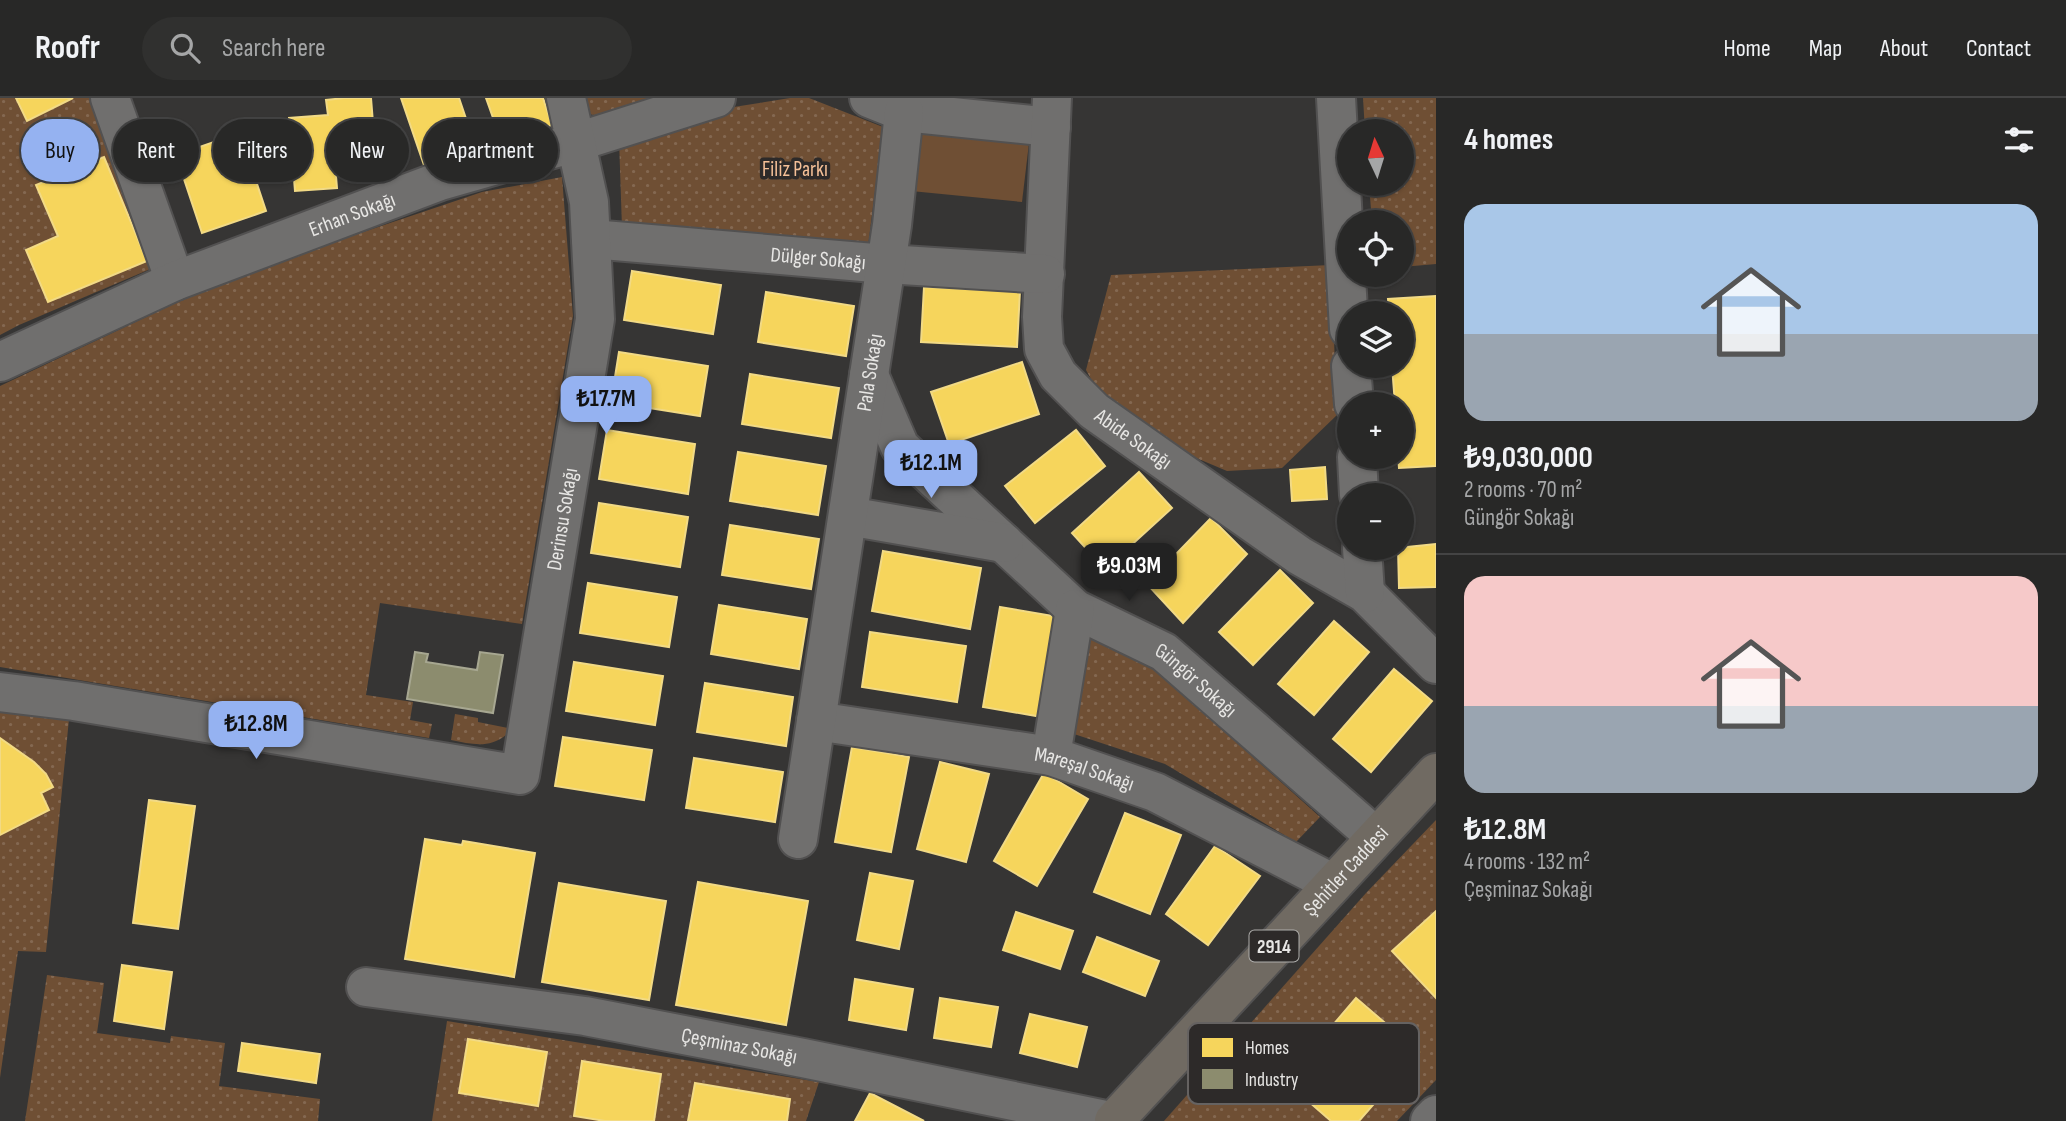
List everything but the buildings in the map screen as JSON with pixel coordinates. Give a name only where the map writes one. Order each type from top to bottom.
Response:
[{"type":"main road","name":"Şehitler Caddesi","points":[[1203,1023],[1436,773]]},
{"type":"main road","name":"Şehitler Caddesi","points":[[1112,1121],[1188,1039]]},
{"type":"street","points":[[110,98],[175,281]]},
{"type":"street","name":"Derinsu Sokağı","points":[[0,692],[520,775],[595,319],[589,202],[566,98]]},
{"type":"street","name":"Erhan Sokağı","points":[[0,362],[175,281],[440,181],[577,142],[716,98]]},
{"type":"street","points":[[869,98],[904,112],[1052,113]]},
{"type":"street","points":[[1336,98],[1347,301]]},
{"type":"street","name":"Pala Sokağı","points":[[798,839],[886,264],[904,112]]},
{"type":"street","name":"Abide Sokağı","points":[[1052,113],[1042,317],[1044,349],[1058,375],[1094,411],[1300,556],[1364,593],[1436,664]]},
{"type":"street","name":"Dülger Sokağı","points":[[591,239],[886,264],[1045,274]]},
{"type":"street","name":"Güngör Sokağı","points":[[869,375],[900,447],[1075,609],[1164,652],[1376,837]]},
{"type":"street","points":[[848,516],[1004,543]]},
{"type":"street","points":[[1363,560],[1364,593]]},
{"type":"street","points":[[1051,756],[1075,609]]},
{"type":"street","name":"Mareşal Sokağı","points":[[816,721],[1051,756],[1155,792],[1332,883]]},
{"type":"street","name":"Çeşminaz Sokağı","points":[[366,986],[585,1016],[1112,1121]]},
{"type":"street","points":[[1430,1121],[1436,1115]]},
{"type":"green space","points":[[0,98],[96,98],[113,147],[113,182],[125,182],[155,267],[0,335]]},
{"type":"green space","points":[[586,98],[671,98],[602,117],[590,114]]},
{"type":"green space","name":"Filiz Parkı","points":[[790,98],[809,98],[883,127],[868,247],[622,228],[619,139],[721,109]]},
{"type":"green space","points":[[1363,98],[1436,98],[1436,264],[1414,266],[1414,210],[1371,210],[1370,196],[1414,196],[1414,119],[1364,119]]},
{"type":"green space","points":[[918,133],[1029,143],[1022,202],[911,191]]},
{"type":"green space","points":[[562,177],[573,316],[522,624],[380,603],[366,695],[413,702],[410,720],[432,724],[429,738],[0,667],[0,386],[182,300],[289,257],[482,192],[535,182],[558,182],[558,178]]},
{"type":"green space","points":[[1331,265],[1337,415],[1282,468],[1227,471],[1156,441],[1101,397],[1086,370],[1111,275]]},
{"type":"green space","points":[[1090,634],[1140,656],[1320,817],[1296,842],[1165,764],[1074,734]]},
{"type":"green space","points":[[0,712],[69,719],[46,952],[18,951],[0,1078],[0,835],[48,810],[41,793],[53,786],[36,765],[0,738]]},
{"type":"green space","points":[[455,714],[508,728],[506,735],[486,744],[451,740]]},
{"type":"green space","points":[[1436,820],[1436,1080],[1419,1098],[1419,1023],[1251,1023],[1366,893]]},
{"type":"green space","points":[[47,975],[104,983],[97,1033],[170,1043],[171,1036],[225,1043],[219,1086],[320,1099],[318,1121],[25,1121]]},
{"type":"green space","points":[[447,1021],[819,1082],[806,1121],[432,1121]]},
{"type":"green space","points":[[1188,1094],[1188,1104],[1413,1104],[1397,1121],[1164,1121]]}]
